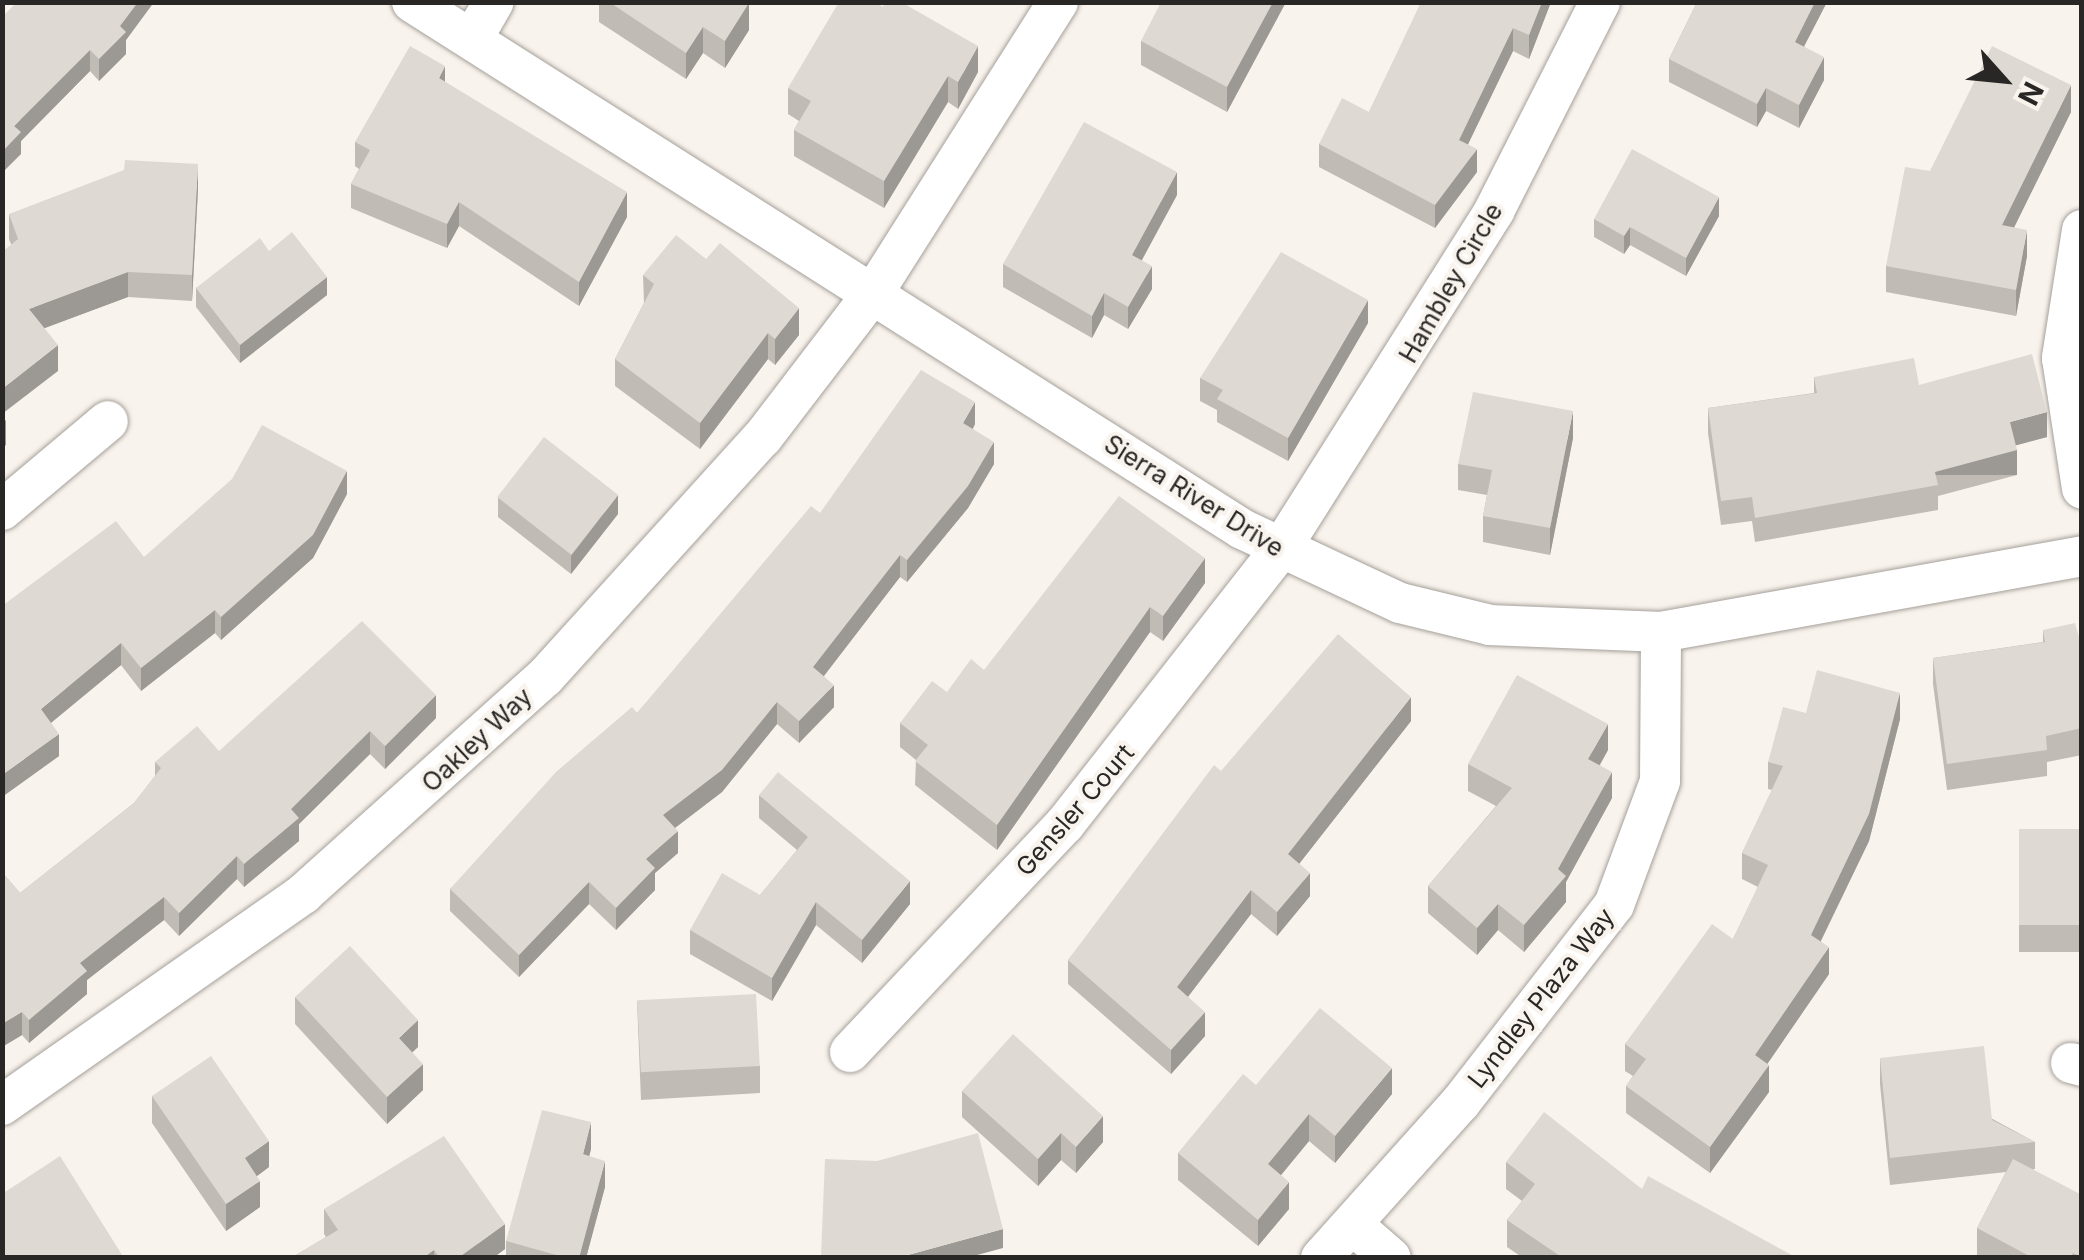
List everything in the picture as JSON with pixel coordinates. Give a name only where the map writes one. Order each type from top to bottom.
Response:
[{"type":"street","name":"Sierra River Drive","points":[[412,2],[484,20],[874,292],[1280,550],[1400,603],[1490,625],[1661,632],[2082,556]]},
{"type":"street","points":[[874,292],[1058,2]]},
{"type":"street","name":"Hambley Circle","points":[[1280,550],[1494,211],[1600,2]]},
{"type":"street","points":[[2082,230],[2062,358],[2082,488]]},
{"type":"street","name":"Oakley Way","points":[[2,1106],[174,992],[426,788],[657,560],[874,292]]},
{"type":"street","points":[[2,510],[108,421]]},
{"type":"street","name":"Gensler Court","points":[[850,1052],[1065,824],[1280,550]]},
{"type":"street","name":"Lyndley Plaza Way","points":[[1321,1258],[1353,1225],[1614,905],[1660,781],[1661,632]]},
{"type":"street","points":[[1353,1225],[1392,1258]]},
{"type":"building","points":[[17,2],[138,2],[120,26],[126,32],[99,59],[90,50],[14,126],[21,132],[2,152],[2,17]]},
{"type":"building","points":[[609,2],[749,3],[725,41],[703,27],[686,53]]},
{"type":"building","points":[[839,2],[875,2],[883,7],[885,2],[901,2],[978,46],[958,82],[948,76],[884,181],[794,130],[811,101],[788,88]]},
{"type":"building","points":[[1161,2],[1273,2],[1227,87],[1141,41]]},
{"type":"building","points":[[1421,2],[1542,2],[1529,35],[1513,28],[1459,140],[1477,149],[1435,205],[1319,144],[1342,98],[1369,112]]},
{"type":"building","points":[[1697,2],[1815,2],[1795,42],[1824,57],[1799,105],[1766,88],[1757,104],[1669,59]]},
{"type":"building","points":[[410,46],[445,66],[439,78],[627,192],[579,282],[459,202],[447,224],[351,184],[370,150],[355,142]]},
{"type":"building","points":[[1992,46],[2071,85],[2002,225],[2027,230],[2016,290],[1886,266],[1905,167],[1930,171]]},
{"type":"building","points":[[1084,122],[1177,172],[1132,255],[1152,266],[1128,307],[1104,293],[1092,316],[1003,264]]},
{"type":"building","points":[[1632,149],[1719,197],[1686,258],[1630,227],[1624,236],[1594,219]]},
{"type":"building","points":[[125,160],[198,164],[192,275],[128,272],[29,309],[58,345],[2,389],[2,252],[18,239],[9,214],[124,170]]},
{"type":"building","points":[[292,232],[327,277],[240,345],[196,288],[260,238],[269,251]]},
{"type":"building","points":[[676,235],[706,259],[720,243],[799,308],[775,339],[768,333],[700,423],[615,359],[654,284],[643,275]]},
{"type":"building","points":[[1281,252],[1368,300],[1288,438],[1217,399],[1223,390],[1200,378]]},
{"type":"building","points":[[2032,354],[2047,412],[2010,422],[2017,450],[1935,472],[1938,485],[1755,518],[1752,497],[1721,501],[1708,408],[1817,393],[1814,377],[1914,358],[1919,385]]},
{"type":"building","points":[[921,370],[975,402],[963,423],[994,442],[968,486],[907,560],[900,555],[813,667],[834,685],[799,721],[777,702],[722,770],[663,815],[678,831],[646,859],[655,868],[616,908],[589,882],[519,955],[450,889],[556,772],[632,707],[637,713],[811,506],[820,513]]},
{"type":"building","points":[[1473,392],[1573,411],[1550,528],[1483,516],[1492,470],[1458,464]]},
{"type":"building","points":[[262,425],[347,471],[313,535],[221,617],[215,610],[141,668],[121,643],[41,709],[59,734],[2,775],[2,606],[116,521],[144,557],[232,479]]},
{"type":"building","points":[[544,437],[618,495],[571,555],[497,497]]},
{"type":"building","points":[[1119,496],[1205,558],[1163,616],[1150,607],[997,825],[915,761],[928,745],[900,723],[932,681],[947,692],[971,659],[984,670]]},
{"type":"building","points":[[362,621],[436,695],[385,746],[370,731],[291,809],[299,818],[244,864],[237,856],[179,913],[164,897],[80,963],[87,971],[29,1020],[22,1012],[2,1024],[2,872],[20,893],[134,803],[161,768],[155,762],[197,726],[219,751]]},
{"type":"building","points":[[2075,623],[2082,648],[2082,728],[2046,736],[2047,750],[1947,764],[1933,658],[2045,642],[2043,630]]},
{"type":"building","points":[[1338,634],[1411,697],[1288,854],[1310,873],[1277,912],[1251,890],[1177,987],[1205,1012],[1171,1050],[1068,960],[1214,765],[1221,771]]},
{"type":"building","points":[[1817,670],[1900,693],[1869,814],[1811,935],[1829,947],[1755,1055],[1769,1065],[1710,1147],[1626,1086],[1646,1059],[1625,1044],[1712,924],[1733,939],[1768,865],[1742,853],[1783,766],[1768,762],[1783,707],[1806,713]]},
{"type":"building","points":[[1517,675],[1608,724],[1588,759],[1612,772],[1558,869],[1566,876],[1524,925],[1498,904],[1477,928],[1428,886],[1512,788],[1468,764]]},
{"type":"building","points":[[778,772],[910,881],[862,940],[816,902],[772,978],[690,930],[722,873],[760,895],[808,837],[759,795]]},
{"type":"building","points":[[2019,829],[2082,829],[2082,925],[2019,925]]},
{"type":"building","points":[[350,946],[418,1020],[399,1038],[423,1064],[387,1097],[295,997]]},
{"type":"building","points":[[756,994],[760,1066],[641,1072],[637,1000]]},
{"type":"building","points":[[1320,1008],[1392,1068],[1335,1136],[1309,1114],[1268,1164],[1289,1182],[1258,1220],[1178,1153],[1243,1074],[1256,1085]]},
{"type":"building","points":[[1013,1034],[1103,1116],[1076,1147],[1061,1133],[1038,1159],[962,1091]]},
{"type":"building","points":[[1984,1046],[1992,1120],[2035,1142],[1890,1158],[1880,1058]]},
{"type":"building","points":[[211,1056],[269,1141],[245,1158],[260,1181],[226,1204],[152,1096]]},
{"type":"building","points":[[542,1110],[591,1122],[583,1154],[605,1161],[579,1258],[506,1241]]},
{"type":"building","points":[[1544,1112],[1642,1189],[1648,1176],[1797,1258],[1563,1258],[1507,1220],[1535,1184],[1506,1162]]},
{"type":"building","points":[[978,1133],[1003,1229],[897,1258],[821,1256],[825,1159],[877,1161]]},
{"type":"building","points":[[444,1136],[505,1224],[458,1258],[440,1258],[434,1250],[423,1258],[291,1258],[338,1230],[324,1209]]},
{"type":"building","points":[[60,1156],[124,1258],[2,1258],[2,1194]]},
{"type":"building","points":[[2013,1159],[2082,1195],[2082,1257],[2073,1253],[2070,1258],[2033,1258],[1977,1228]]}]
